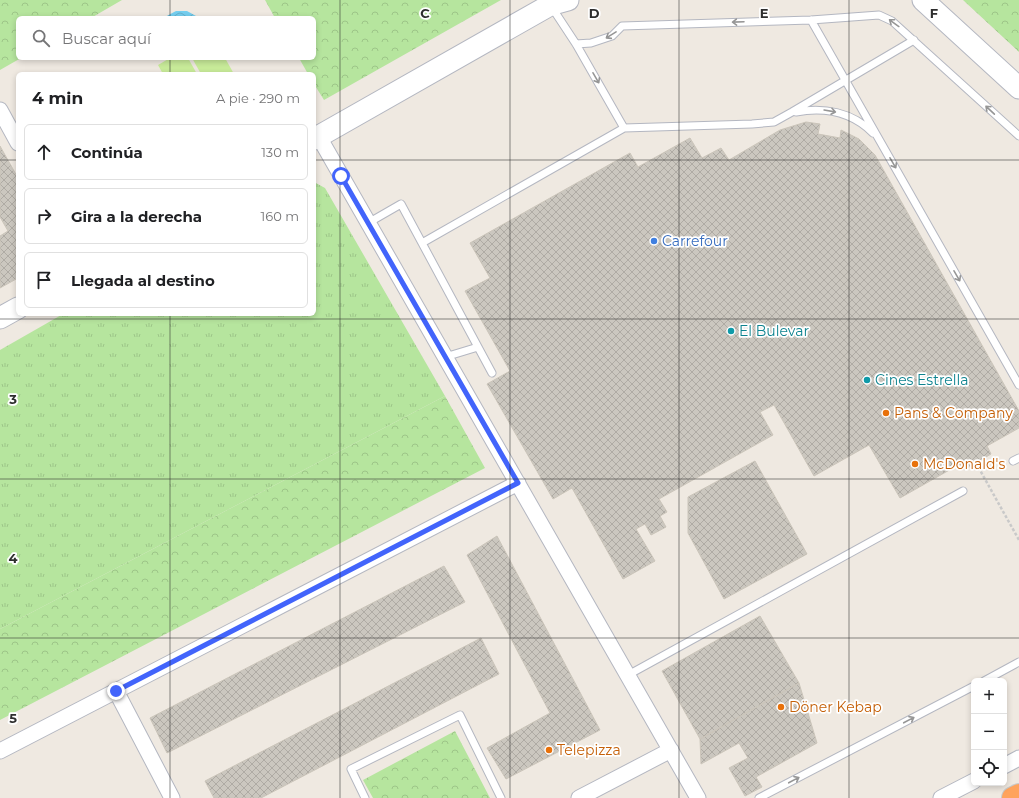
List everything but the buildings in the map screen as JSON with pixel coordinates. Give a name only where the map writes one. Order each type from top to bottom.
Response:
[{"type":"highway","points":[[1013,798],[1019,795]]},
{"type":"street","points":[[923,0],[1019,88]]},
{"type":"street","points":[[559,3],[316,138],[368,223],[698,798]]},
{"type":"street","points":[[0,110],[16,139]]},
{"type":"street","points":[[0,318],[16,309]]},
{"type":"street","points":[[0,751],[518,483]]},
{"type":"street","points":[[116,691],[172,798]]},
{"type":"street","points":[[579,798],[671,750]]},
{"type":"street","points":[[1007,764],[1019,758]]},
{"type":"street","points":[[941,798],[971,783]]},
{"type":"lane","points":[[559,3],[576,44],[624,128]]},
{"type":"lane","points":[[576,44],[591,43],[612,36],[622,26],[811,20],[879,15],[892,20],[1019,136]]},
{"type":"lane","points":[[811,20],[1019,385]]},
{"type":"lane","points":[[422,243],[624,128],[774,122],[914,40]]},
{"type":"lane","points":[[792,112],[811,109],[831,110],[849,116],[866,127],[880,141]]},
{"type":"lane","points":[[368,223],[401,204],[492,373]]},
{"type":"lane","points":[[445,357],[478,347]]},
{"type":"lane","points":[[628,675],[963,491]]},
{"type":"lane","points":[[990,678],[1019,662]]},
{"type":"lane","points":[[759,798],[971,688]]},
{"type":"lane","points":[[365,798],[351,769],[460,715],[501,798]]},
{"type":"path","points":[[976,463],[1019,540]]},
{"type":"green space","points":[[0,0],[122,0],[94,16],[16,16],[16,60],[18,60],[0,70]]},
{"type":"green space","points":[[265,0],[501,0],[324,100],[316,87],[316,72],[307,72],[300,60],[316,60],[316,16],[274,16]]},
{"type":"green space","points":[[963,0],[1019,0],[1019,52]]},
{"type":"green space","points":[[167,60],[189,60],[196,72],[162,72],[158,65]]},
{"type":"green space","points":[[193,60],[226,60],[233,72],[200,72]]},
{"type":"green space","points":[[316,183],[325,188],[445,396],[0,629],[0,350],[60,316],[316,316]]},
{"type":"green space","points":[[445,396],[485,468],[0,720],[0,629]]},
{"type":"green space","points":[[455,731],[490,798],[373,798],[363,780]]},
{"type":"water","points":[[176,11],[187,11],[196,16],[167,16]]},
{"type":"place","name":"Carrefour","points":[[654,241]]},
{"type":"place","name":"El Bulevar","points":[[731,331]]},
{"type":"place","name":"Cines Estrella","points":[[867,380]]},
{"type":"place","name":"Pans & Company","points":[[886,413]]},
{"type":"place","name":"McDonald's","points":[[915,464]]},
{"type":"place","name":"Döner Kebap","points":[[781,707]]},
{"type":"place","name":"Telepizza","points":[[549,750]]},
{"type":"route","points":[[116,691],[518,483],[341,176]]}]
